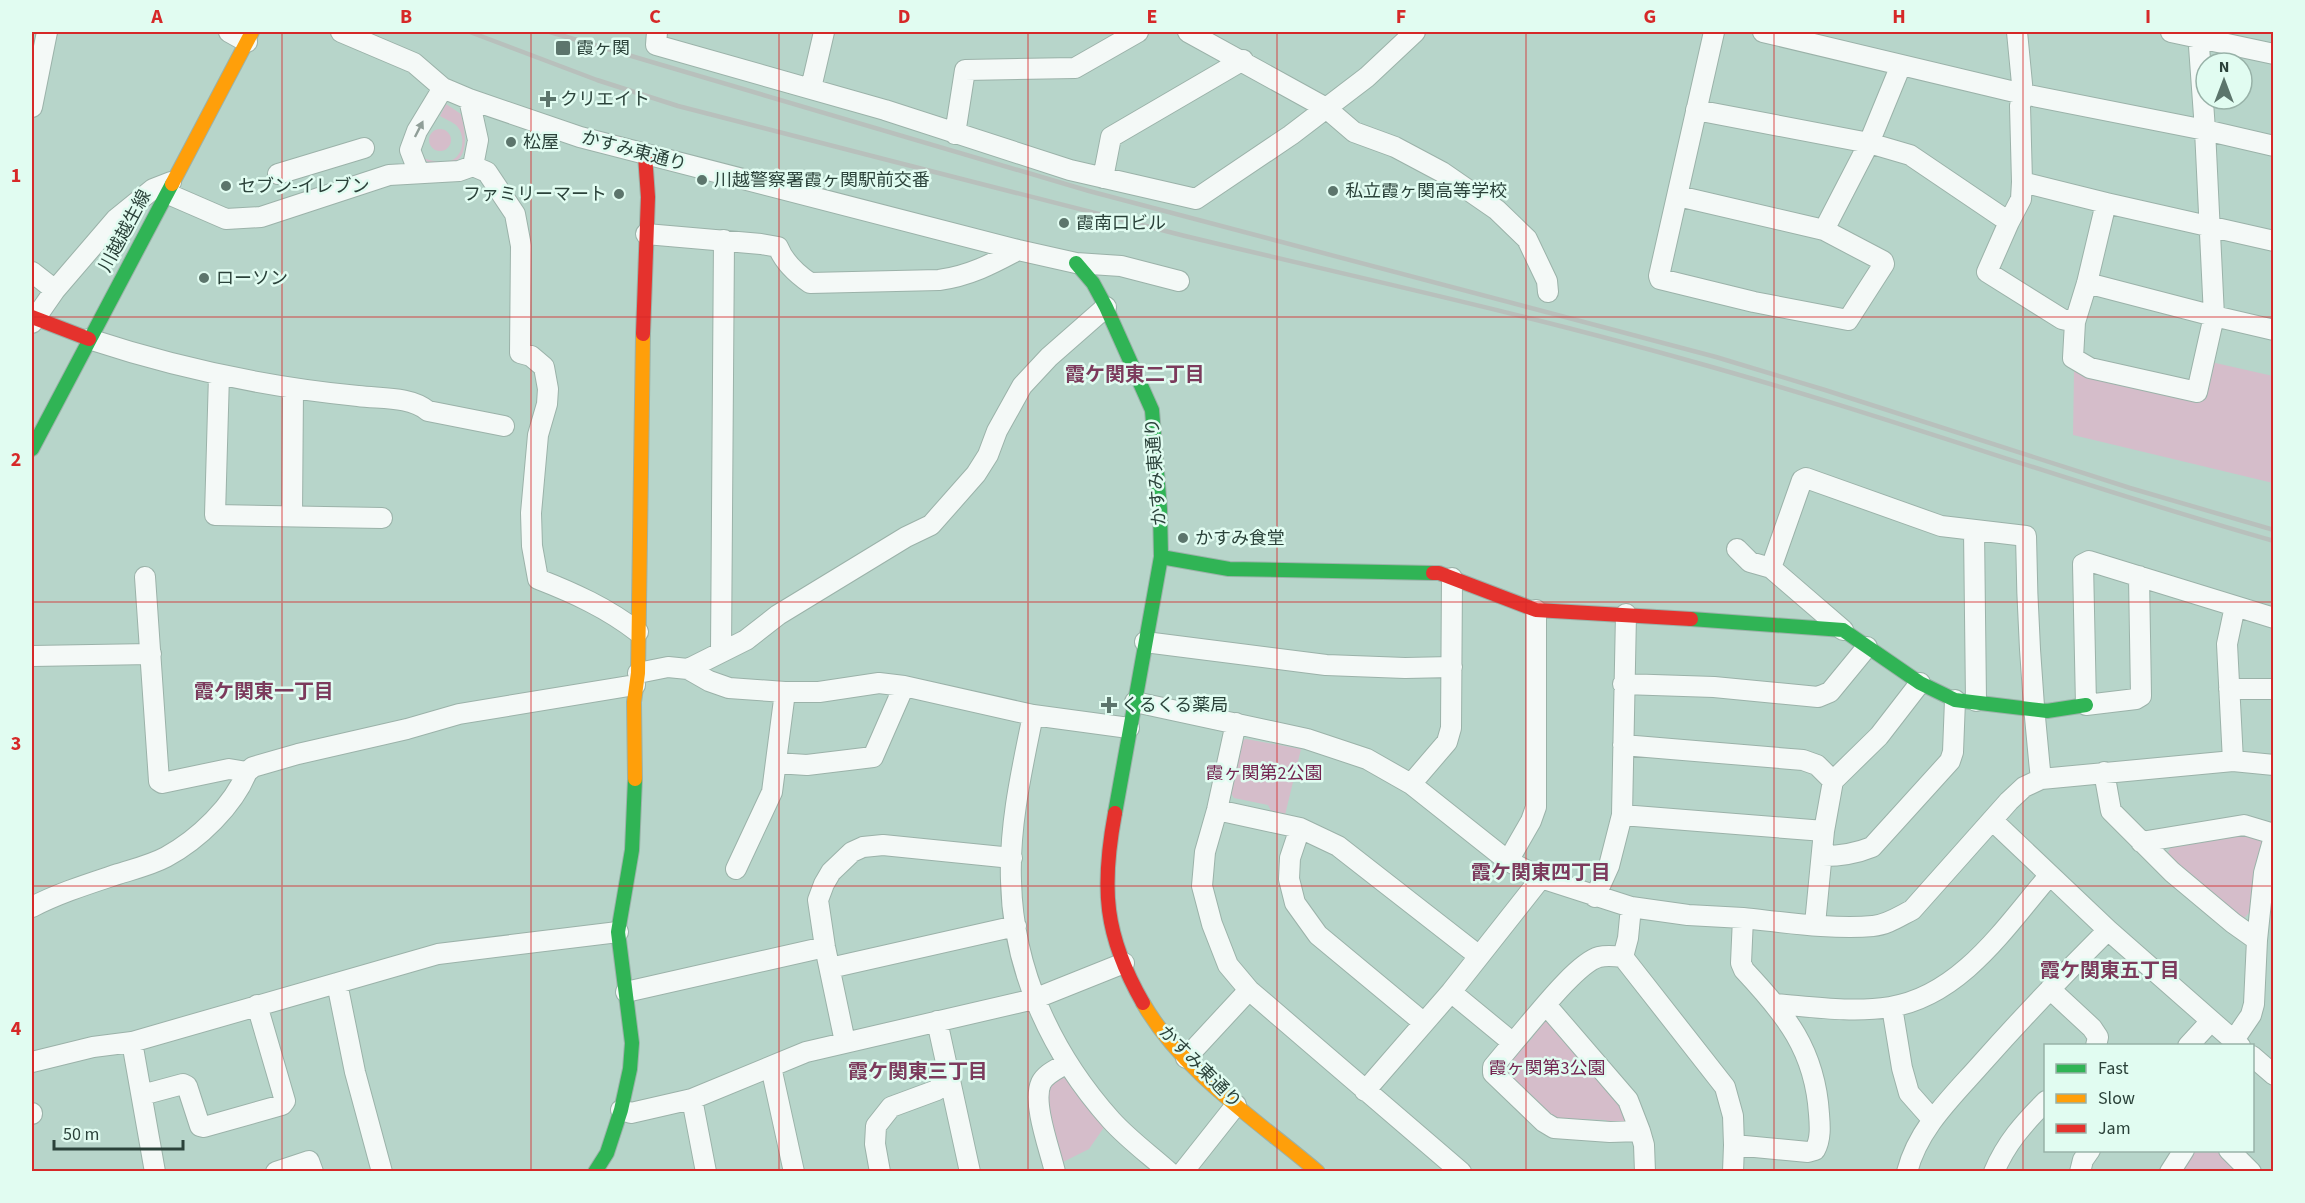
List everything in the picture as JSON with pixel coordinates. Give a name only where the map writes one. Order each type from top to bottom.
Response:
[{"type":"street","points":[[32,107],[47,32]]},
{"type":"street","points":[[229,32],[249,37]]},
{"type":"street","name":"かすみ東通り","points":[[341,32],[414,63],[443,88],[580,137],[1076,263],[1093,283],[1106,307],[1152,410],[1160,509],[1161,557],[1111,839],[1106,894],[1113,933],[1124,963],[1148,1011],[1167,1038],[1236,1105],[1318,1172]]},
{"type":"street","points":[[657,32],[656,45],[811,88],[1070,170],[1196,199],[1291,135],[1367,77],[1415,32]]},
{"type":"street","points":[[811,88],[824,32]]},
{"type":"street","points":[[955,134],[965,70],[1075,68],[1138,32]]},
{"type":"street","points":[[1188,32],[1243,60],[1326,108],[1354,132],[1395,147],[1442,172],[1497,210],[1527,239],[1547,280],[1548,292]]},
{"type":"street","points":[[1678,196],[1824,230],[1884,264],[1848,320],[1754,302],[1660,279],[1659,276],[1714,32]]},
{"type":"street","points":[[1763,32],[2023,94],[2274,146]]},
{"type":"street","points":[[2017,32],[2023,94],[2020,106],[2021,199],[2008,222],[1987,272],[2062,319],[2075,322]]},
{"type":"street","points":[[2171,32],[2198,34],[2274,54]]},
{"type":"street","points":[[2106,203],[2075,322],[2073,358],[2090,368],[2197,392],[2214,316],[2198,34]]},
{"type":"street","name":"川越越生線","points":[[32,449],[249,37]]},
{"type":"street","points":[[1103,178],[1111,137],[1243,60]]},
{"type":"street","points":[[1824,230],[1869,143],[1901,65]]},
{"type":"street","points":[[419,173],[410,150],[417,131],[443,88]]},
{"type":"street","points":[[469,99],[478,140],[473,166]]},
{"type":"street","points":[[1696,110],[1869,143],[1910,155],[2008,222]]},
{"type":"street","points":[[278,174],[364,148]]},
{"type":"street","points":[[595,1172],[607,1153],[621,1110],[630,1069],[632,1043],[618,932],[632,850],[635,794],[648,197],[645,155]]},
{"type":"street","points":[[504,426],[428,411],[422,406],[394,399],[293,389],[219,375],[142,356],[33,320],[55,290],[116,219],[153,189],[169,188],[226,219],[261,217],[389,175],[459,171],[473,166],[487,172],[515,214],[521,246],[520,353],[538,360],[544,367],[546,376],[547,404],[538,435],[531,513],[532,546],[538,579],[584,597],[638,632]]},
{"type":"street","points":[[2022,182],[2274,241]]},
{"type":"street","points":[[646,234],[724,240],[778,248],[782,257],[795,272],[810,283],[949,279],[982,270],[1018,250]]},
{"type":"street","points":[[721,651],[724,240]]},
{"type":"street","points":[[1076,263],[1121,266],[1179,281]]},
{"type":"street","points":[[32,272],[55,290]]},
{"type":"street","points":[[2087,283],[2274,330]]},
{"type":"street","points":[[688,669],[746,640],[778,615],[906,537],[931,525],[976,474],[988,455],[997,431],[1022,386],[1049,357],[1106,307]]},
{"type":"street","points":[[219,375],[215,515],[382,518]]},
{"type":"street","points":[[292,515],[293,389]]},
{"type":"street","points":[[1771,568],[1802,480],[1806,478],[1941,526],[2026,536],[2033,709],[2041,779]]},
{"type":"street","points":[[1974,530],[1976,701]]},
{"type":"street","points":[[1737,549],[1750,562],[1771,568],[1843,630],[1920,683],[1955,700],[2047,711],[2136,699],[2141,696],[2139,576]]},
{"type":"street","points":[[1161,557],[1229,568],[1439,573],[1536,610],[1626,614],[1843,630]]},
{"type":"street","points":[[2086,705],[2083,564],[2089,561],[2274,618]]},
{"type":"street","points":[[145,577],[159,782],[229,769],[247,772]]},
{"type":"street","points":[[1411,784],[1447,742],[1452,728],[1452,578]]},
{"type":"street","points":[[2233,761],[2227,644],[2235,606]]},
{"type":"street","points":[[1508,861],[1536,807],[1536,610]]},
{"type":"street","points":[[1596,897],[1609,866],[1622,814],[1626,614]]},
{"type":"street","points":[[1145,642],[1326,665],[1404,668],[1452,666]]},
{"type":"street","points":[[1623,684],[1714,687],[1818,697],[1830,692],[1867,647]]},
{"type":"street","points":[[32,656],[151,654]]},
{"type":"street","points":[[32,907],[58,894],[166,857],[219,816],[236,793],[247,772],[253,767],[459,714],[637,679],[668,667],[688,669],[729,688],[819,692],[879,683],[904,686],[1033,715],[1129,728]]},
{"type":"street","points":[[1815,924],[1824,831],[1833,781],[1879,736],[1920,683]]},
{"type":"street","points":[[776,763],[807,765],[873,757],[904,686]]},
{"type":"street","points":[[2229,689],[2274,689]]},
{"type":"street","points":[[736,869],[772,792],[784,692]]},
{"type":"street","points":[[1823,856],[1851,854],[1872,847],[1950,761],[1953,752],[1955,700]]},
{"type":"street","points":[[1135,702],[1335,746],[1367,759],[1411,784],[1508,861],[1540,878],[1596,897],[1631,907],[1688,915],[1815,924],[1875,926],[1912,910],[2024,787],[2041,779],[2233,761],[2274,765]]},
{"type":"street","points":[[1033,715],[1017,794],[1011,882],[1018,942],[1034,999],[1067,1063],[1111,1121],[1169,1172]]},
{"type":"street","points":[[1236,723],[1217,810],[1205,852],[1202,886],[1212,924],[1228,964],[1249,990],[1461,1172]]},
{"type":"street","points":[[1623,745],[1803,760],[1817,765],[1833,781]]},
{"type":"street","points":[[2104,772],[2111,811],[2172,872],[2232,923],[2257,940]]},
{"type":"street","points":[[1217,810],[1300,828],[1338,846],[1479,956]]},
{"type":"street","points":[[1622,814],[1824,831]]},
{"type":"street","points":[[1992,820],[2108,930],[2237,1043],[2254,1004],[2257,940],[2264,873],[2274,836],[2244,825],[2141,842]]},
{"type":"street","points":[[1300,828],[1290,858],[1289,879],[1295,903],[1318,935],[1424,1023]]},
{"type":"street","points":[[845,1042],[825,947],[818,900],[831,872],[852,852],[863,847],[883,845],[1012,858]]},
{"type":"street","points":[[1776,1004],[1855,1009],[1892,1007],[1917,1000],[1952,982],[1971,966],[2049,876]]},
{"type":"street","points":[[1365,1091],[1451,992],[1540,878]]},
{"type":"street","points":[[1623,957],[1628,938],[1631,907]]},
{"type":"street","points":[[1734,1145],[1808,1152],[1815,1150],[1819,1143],[1818,1101],[1808,1057],[1776,1004],[1744,970],[1741,963],[1743,918]]},
{"type":"street","points":[[830,968],[1016,926]]},
{"type":"street","points":[[1907,1172],[1911,1157],[1932,1119],[2050,989],[2108,930]]},
{"type":"street","points":[[32,1062],[93,1047],[132,1042],[438,954],[618,932]]},
{"type":"street","points":[[626,992],[825,947]]},
{"type":"street","points":[[1640,1131],[1570,1131],[1554,1128],[1544,1122],[1493,1073],[1493,1067],[1572,975],[1597,957],[1608,955],[1623,957],[1725,1087],[1733,1116],[1733,1172]]},
{"type":"street","points":[[621,1110],[631,1113],[692,1099],[806,1052],[1034,999],[1124,963]]},
{"type":"street","points":[[337,983],[355,1072],[382,1172]]},
{"type":"street","points":[[2050,989],[2092,1028],[2098,1037],[2096,1044]]},
{"type":"street","points":[[1186,1058],[1249,990]]},
{"type":"street","points":[[1451,992],[1513,1043]]},
{"type":"street","points":[[142,1095],[183,1084],[187,1086],[200,1126],[204,1127],[282,1105],[285,1101],[257,1005]]},
{"type":"street","points":[[1547,1006],[1628,1101],[1644,1145],[1646,1172]]},
{"type":"street","points":[[1892,1007],[1902,1068],[1909,1093],[1932,1119]]},
{"type":"street","points":[[937,1021],[970,1172]]},
{"type":"street","points":[[2190,1044],[2211,1021]]},
{"type":"street","points":[[132,1042],[155,1172]]},
{"type":"street","points":[[2254,1057],[2274,1075]]},
{"type":"street","points":[[1055,1172],[1038,1103],[1039,1089],[1048,1075],[1067,1063]]},
{"type":"street","points":[[771,1067],[794,1172]]},
{"type":"street","points":[[880,1172],[875,1144],[876,1126],[891,1107],[938,1090],[949,1071]]},
{"type":"street","points":[[692,1099],[706,1172]]},
{"type":"street","points":[[1994,1172],[2002,1152],[2015,1133],[2044,1103]]},
{"type":"street","points":[[1183,1172],[1236,1105]]},
{"type":"street","points":[[2080,1172],[2083,1160],[2089,1152]]},
{"type":"street","points":[[2170,1172],[2183,1152]]},
{"type":"street","points":[[2231,1152],[2251,1172]]},
{"type":"street","points":[[276,1172],[309,1161],[313,1172]]},
{"type":"green space","points":[[446,104],[461,114],[465,135],[464,150],[456,161],[447,164],[430,164],[423,158],[447,162],[457,157],[462,147],[462,136],[457,126],[440,116]]},
{"type":"green space","points":[[440,129],[450,136],[451,140],[444,150],[440,151],[430,144],[429,140],[436,130]]},
{"type":"green space","points":[[2211,362],[2273,376],[2273,483],[2073,435],[2074,371],[2203,399]]},
{"type":"green space","name":"霞ヶ関第2公園","points":[[1246,739],[1301,749],[1285,815],[1271,811],[1268,805],[1234,798],[1230,792],[1241,741]]},
{"type":"green space","points":[[2239,832],[2262,840],[2253,909],[2244,918],[2237,917],[2176,863],[2168,852],[2172,845]]},
{"type":"green space","name":"霞ヶ関第3公園","points":[[1543,1021],[1552,1022],[1616,1094],[1627,1119],[1620,1125],[1610,1125],[1606,1120],[1576,1119],[1574,1124],[1565,1124],[1536,1108],[1538,1101],[1513,1079],[1507,1081],[1500,1068],[1508,1058],[1513,1059],[1533,1037],[1532,1032]]},
{"type":"green space","points":[[1061,1077],[1069,1080],[1107,1123],[1089,1149],[1059,1164],[1045,1096],[1050,1083]]},
{"type":"green space","points":[[2192,1152],[2220,1152],[2240,1171],[2179,1172],[2183,1162]]},
{"type":"railway","points":[[470,32],[597,80],[678,106],[1185,236],[1631,344],[1839,405],[2274,541]]},
{"type":"railway","points":[[550,32],[1089,191],[1716,357],[2130,488],[2274,530]]},
{"type":"traffic: fast","points":[[32,449],[172,184]]},
{"type":"traffic: fast","points":[[1076,263],[1093,283],[1106,307],[1152,410],[1160,509],[1161,557],[1115,813]]},
{"type":"traffic: fast","points":[[1161,557],[1229,569],[1433,573]]},
{"type":"traffic: fast","points":[[1691,619],[1843,630],[1920,683],[1955,700],[2047,711],[2086,705]]},
{"type":"traffic: fast","points":[[595,1172],[607,1153],[621,1110],[630,1069],[632,1043],[618,932],[632,850],[635,779]]},
{"type":"traffic: slow","points":[[172,184],[252,32]]},
{"type":"traffic: slow","points":[[635,779],[634,702],[638,673],[643,334]]},
{"type":"traffic: slow","points":[[1143,1003],[1179,1052],[1200,1074],[1318,1172]]},
{"type":"traffic: jam","points":[[643,334],[648,197],[645,155]]},
{"type":"traffic: jam","points":[[32,317],[89,339]]},
{"type":"traffic: jam","points":[[1433,573],[1439,573],[1536,610],[1691,619]]},
{"type":"traffic: jam","points":[[1115,813],[1108,865],[1109,911],[1120,955],[1143,1003]]},
{"type":"place","name":"霞ヶ関","points":[[563,48]]},
{"type":"place","name":"クリエイト","points":[[548,99]]},
{"type":"place","name":"松屋","points":[[511,142]]},
{"type":"place","name":"川越警察署霞ヶ関駅前交番","points":[[702,180]]},
{"type":"place","name":"セブン-イレブン","points":[[226,186]]},
{"type":"place","name":"私立霞ヶ関高等学校","points":[[1333,191]]},
{"type":"place","name":"ファミリーマート","points":[[619,194]]},
{"type":"place","name":"霞南口ビル","points":[[1064,223]]},
{"type":"place","name":"ローソン","points":[[204,278]]},
{"type":"place","name":"かすみ食堂","points":[[1183,538]]},
{"type":"place","name":"くるくる薬局","points":[[1109,705]]},
{"type":"district","name":"霞ケ関東二丁目","points":[[1135,375]]},
{"type":"district","name":"霞ケ関東一丁目","points":[[264,692]]},
{"type":"district","name":"霞ケ関東四丁目","points":[[1541,873]]},
{"type":"district","name":"霞ケ関東五丁目","points":[[2110,971]]},
{"type":"district","name":"霞ケ関東三丁目","points":[[918,1072]]}]
